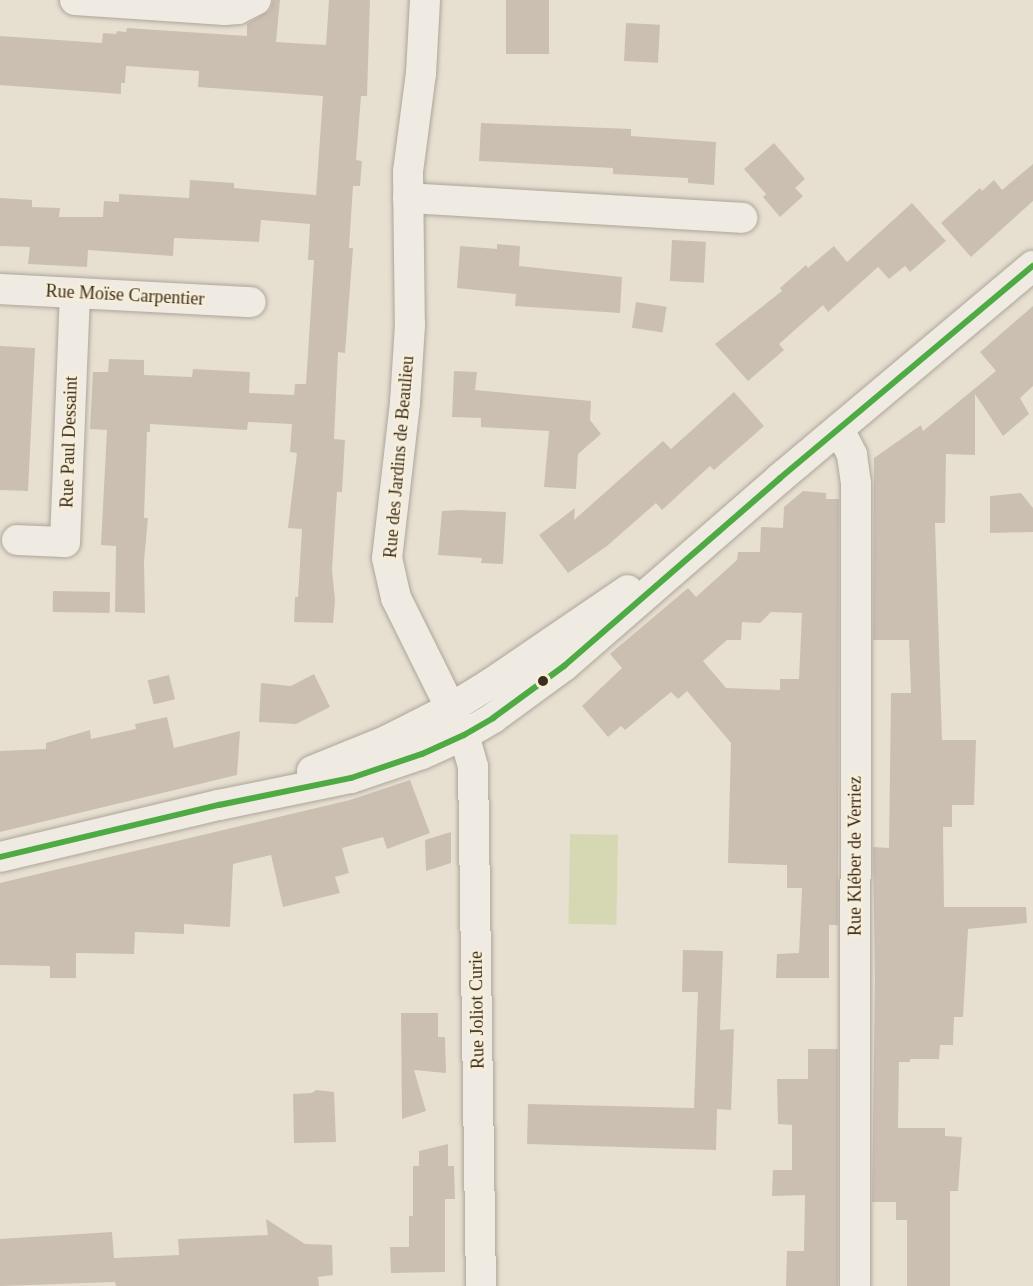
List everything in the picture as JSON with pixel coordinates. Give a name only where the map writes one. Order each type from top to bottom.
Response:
[{"type":"street","points":[[75,0],[225,10],[238,9],[256,0]]},
{"type":"street","name":"Rue des Jardins de Beaulieu","points":[[425,0],[408,198],[410,326],[405,403],[387,558],[396,598],[464,735]]},
{"type":"street","points":[[408,198],[742,218]]},
{"type":"street","points":[[0,857],[219,805],[351,778],[422,754],[464,735],[493,718],[564,666],[747,506],[1033,266]]},
{"type":"street","name":"Rue Moïse Carpentier","points":[[0,289],[250,302]]},
{"type":"street","name":"Rue Paul Dessaint","points":[[17,540],[65,542],[75,293]]},
{"type":"street","name":"Rue Kléber de Verriez","points":[[839,429],[852,455],[856,484],[855,1286]]},
{"type":"street","points":[[219,805],[346,758],[408,731],[451,708],[522,663],[747,506]]},
{"type":"street","name":"Rue Joliot Curie","points":[[464,735],[473,767],[481,1286]]},
{"type":"green space","points":[[570,834],[618,835],[616,925],[568,924]]},
{"type":"building","points":[[273,0],[280,0],[276,42],[326,45],[329,0],[370,0],[367,96],[361,96],[356,160],[362,161],[360,186],[353,186],[349,248],[353,248],[345,353],[338,352],[334,439],[345,440],[342,492],[337,492],[332,570],[335,600],[333,623],[294,622],[295,597],[298,597],[302,529],[288,528],[297,453],[290,452],[292,424],[248,422],[247,430],[150,424],[150,432],[147,432],[144,518],[148,518],[144,561],[145,613],[115,612],[116,546],[101,545],[107,430],[90,429],[93,372],[108,372],[109,359],[144,360],[144,375],[192,377],[193,369],[250,372],[249,393],[294,395],[295,384],[306,384],[314,260],[308,260],[310,224],[261,220],[259,242],[174,238],[173,256],[88,250],[87,267],[28,264],[30,247],[0,246],[0,198],[32,200],[32,207],[60,208],[59,217],[103,217],[104,201],[119,202],[119,194],[189,198],[190,180],[234,183],[234,188],[316,195],[323,96],[198,87],[199,71],[126,66],[125,83],[121,83],[121,94],[0,85],[0,36],[102,43],[103,33],[126,32],[127,28],[247,36],[247,24],[270,10]]},
{"type":"building","points":[[506,0],[549,0],[549,54],[506,54]]},
{"type":"building","points":[[626,23],[660,25],[658,63],[624,61]]},
{"type":"building","points":[[481,123],[631,129],[631,136],[716,142],[714,185],[688,183],[688,178],[613,174],[613,168],[479,161]]},
{"type":"building","points":[[774,143],[805,179],[795,188],[803,196],[780,217],[763,197],[766,194],[744,169]]},
{"type":"building","points":[[1033,164],[1033,201],[971,257],[941,223],[980,188],[982,191],[994,180],[1002,190]]},
{"type":"building","points":[[912,203],[946,241],[910,272],[905,266],[889,279],[878,267],[828,312],[823,305],[779,344],[784,350],[748,381],[715,344],[782,291],[780,288],[806,265],[808,268],[834,246],[847,262]]},
{"type":"building","points":[[672,240],[706,242],[704,283],[670,281]]},
{"type":"building","points":[[497,244],[520,246],[519,266],[622,277],[620,313],[515,306],[516,294],[457,288],[460,246],[497,249]]},
{"type":"building","points":[[636,302],[667,307],[663,333],[632,328]]},
{"type":"building","points":[[1033,306],[1033,386],[1020,398],[1029,414],[1003,436],[975,394],[975,455],[946,454],[945,523],[935,523],[942,740],[976,740],[974,805],[952,805],[952,827],[943,827],[944,907],[1026,907],[1027,923],[968,929],[963,1017],[954,1017],[953,1045],[940,1045],[939,1059],[910,1059],[910,1062],[899,1062],[898,1128],[945,1128],[945,1136],[962,1137],[958,1191],[950,1191],[950,1286],[907,1286],[907,1220],[896,1220],[896,1202],[872,1202],[875,978],[873,847],[889,848],[891,693],[911,693],[909,640],[873,640],[874,458],[921,425],[923,431],[996,371],[980,352]]},
{"type":"building","points":[[0,346],[35,348],[28,491],[0,490]]},
{"type":"building","points":[[454,371],[477,372],[475,390],[591,401],[590,420],[601,434],[578,454],[576,489],[544,487],[549,431],[481,427],[481,418],[452,417]]},
{"type":"building","points":[[734,392],[764,426],[714,470],[710,466],[662,510],[656,503],[607,546],[568,573],[539,535],[575,508],[574,520],[663,441],[671,449]]},
{"type":"building","points":[[803,491],[826,493],[826,499],[839,499],[838,925],[829,925],[829,978],[776,978],[777,954],[799,953],[802,888],[787,888],[787,865],[728,863],[731,743],[687,691],[678,699],[671,692],[625,730],[621,726],[608,737],[582,706],[622,668],[610,654],[688,588],[696,597],[737,560],[738,552],[760,552],[761,527],[783,528],[784,507]],"holes":[[[771,612],[802,613],[799,679],[780,679],[780,690],[726,688],[703,661],[727,640],[741,640],[742,622],[760,623]]]},
{"type":"building","points":[[1021,493],[1033,508],[1033,532],[990,533],[990,496]]},
{"type":"building","points":[[442,511],[506,512],[503,564],[481,563],[482,558],[438,555]]},
{"type":"building","points":[[53,591],[110,592],[110,613],[53,612]]},
{"type":"building","points":[[314,674],[330,707],[296,724],[259,722],[261,683],[291,686]]},
{"type":"building","points":[[169,675],[175,699],[154,705],[148,680]]},
{"type":"building","points":[[167,717],[174,748],[240,731],[237,775],[0,832],[0,751],[46,749],[46,743],[90,730],[91,739],[136,729],[135,724]]},
{"type":"building","points":[[410,780],[430,833],[387,849],[383,837],[342,848],[349,873],[335,877],[340,893],[283,907],[271,855],[233,864],[230,927],[184,924],[184,934],[135,932],[134,954],[76,953],[76,978],[50,978],[50,966],[0,965],[0,883],[350,800]]},
{"type":"building","points":[[451,832],[451,863],[426,871],[425,840]]},
{"type":"building","points":[[683,950],[723,951],[720,1030],[734,1029],[731,1110],[717,1109],[716,1150],[527,1144],[528,1104],[694,1108],[698,992],[682,992]]},
{"type":"building","points":[[401,1013],[438,1013],[438,1037],[445,1037],[446,1073],[414,1070],[426,1111],[402,1119]]},
{"type":"building","points":[[808,1049],[838,1049],[838,1286],[786,1286],[787,1251],[804,1251],[805,1195],[772,1196],[773,1170],[792,1170],[792,1125],[778,1124],[777,1079],[808,1079]]},
{"type":"building","points":[[316,1090],[334,1092],[336,1142],[294,1143],[293,1094],[312,1093]]},
{"type":"building","points":[[448,1144],[448,1166],[454,1166],[455,1199],[445,1199],[445,1272],[391,1273],[390,1247],[409,1247],[409,1216],[413,1216],[413,1166],[419,1166],[419,1151]]},
{"type":"building","points":[[266,1219],[305,1244],[332,1245],[333,1275],[318,1277],[319,1286],[116,1286],[115,1282],[0,1286],[0,1239],[112,1232],[114,1258],[179,1255],[178,1239],[268,1235]]},
{"type":"transit line","points":[[0,857],[219,805],[351,778],[422,754],[464,735],[493,718],[564,666],[780,478],[1033,266]]}]
